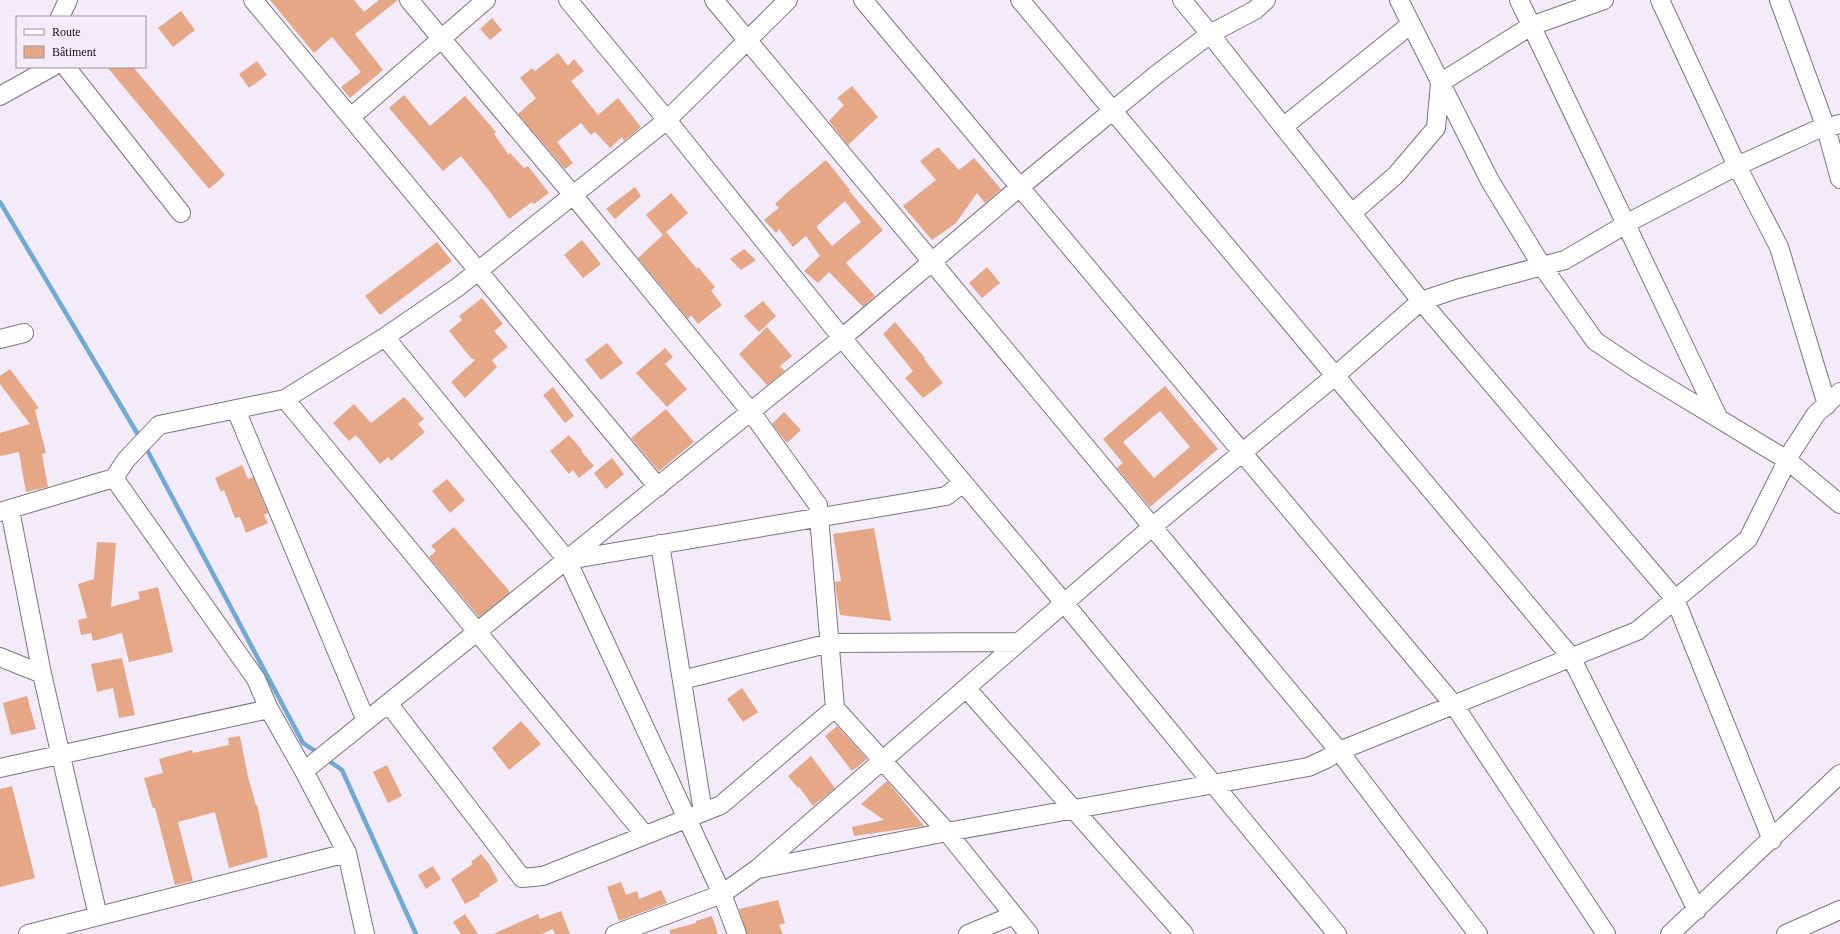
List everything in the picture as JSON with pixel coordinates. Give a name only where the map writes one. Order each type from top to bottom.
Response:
[{"type":"street","points":[[60,16],[68,0]]},
{"type":"street","points":[[253,0],[658,487]]},
{"type":"street","points":[[409,0],[574,195],[751,412],[818,505],[835,708],[947,832],[1029,934]]},
{"type":"street","points":[[350,117],[486,0]]},
{"type":"street","points":[[568,0],[667,120],[842,338],[1065,604],[1337,934]]},
{"type":"street","points":[[714,0],[1339,751],[1478,934]]},
{"type":"street","points":[[98,916],[5,511],[114,478],[126,460],[159,425],[285,399],[385,337],[458,287],[667,120],[788,0]]},
{"type":"street","points":[[863,0],[1454,705],[1606,934]]},
{"type":"street","points":[[1020,0],[1571,657],[1697,910]]},
{"type":"street","points":[[1182,0],[1284,126],[1421,302],[1675,598],[1772,840]]},
{"type":"street","points":[[316,761],[842,338],[1020,187],[1156,75],[1210,34],[1255,10],[1266,0]]},
{"type":"street","points":[[1398,0],[1490,182],[1542,266],[1595,341],[1640,371],[1787,460],[1840,504]]},
{"type":"street","points":[[1519,0],[1718,417]]},
{"type":"street","points":[[1440,83],[1531,26],[1604,0]]},
{"type":"street","points":[[1660,0],[1737,166],[1778,247],[1827,405]]},
{"type":"street","points":[[1779,0],[1833,126],[1840,179]]},
{"type":"street","points":[[1284,126],[1411,24]]},
{"type":"street","points":[[0,96],[50,68]]},
{"type":"street","points":[[67,68],[181,213]]},
{"type":"street","points":[[1352,213],[1396,175],[1436,128],[1440,83]]},
{"type":"street","points":[[615,934],[722,894],[757,869],[884,761],[1018,642],[1065,604],[1152,527],[1336,376],[1421,302],[1457,289],[1565,260],[1626,224],[1737,166],[1816,130],[1833,126]]},
{"type":"street","points":[[0,339],[24,333]]},
{"type":"street","points":[[385,337],[567,560],[695,815],[737,934]]},
{"type":"street","points":[[757,869],[947,832],[1076,810],[1308,767],[1339,751],[1637,631],[1748,538],[1787,460],[1816,414],[1840,392]]},
{"type":"street","points":[[285,399],[645,835]]},
{"type":"street","points":[[236,410],[366,721]]},
{"type":"street","points":[[114,478],[256,679],[269,709],[316,761],[346,853],[365,934]]},
{"type":"street","points":[[567,560],[946,496],[963,483]]},
{"type":"street","points":[[660,544],[682,680],[695,815]]},
{"type":"street","points":[[682,680],[830,643],[1018,642]]},
{"type":"street","points":[[0,656],[42,674]]},
{"type":"street","points":[[966,688],[1076,810],[1184,934]]},
{"type":"street","points":[[388,703],[522,878],[543,876],[720,805],[835,708]]},
{"type":"street","points":[[0,768],[269,709]]},
{"type":"street","points":[[1670,934],[1772,840],[1840,774]]},
{"type":"street","points":[[28,934],[346,853]]},
{"type":"street","points":[[1786,934],[1840,910]]},
{"type":"street","points":[[968,934],[1014,915]]},
{"type":"building","points":[[270,0],[354,0],[364,12],[379,0],[398,0],[355,34],[383,70],[350,98],[341,87],[361,72],[332,37],[314,53]]},
{"type":"building","points":[[181,11],[195,30],[173,47],[158,28]]},
{"type":"building","points":[[492,18],[502,30],[490,40],[480,29]]},
{"type":"building","points":[[558,53],[568,66],[574,59],[584,71],[571,81],[598,115],[618,98],[641,127],[624,141],[622,137],[610,148],[595,132],[591,135],[581,123],[557,142],[573,163],[565,169],[518,114],[536,98],[520,78],[532,68],[535,71]]},
{"type":"building","points":[[257,61],[267,75],[249,88],[239,74]]},
{"type":"building","points":[[108,68],[134,68],[225,175],[209,189]]},
{"type":"building","points":[[852,86],[878,117],[848,145],[829,121],[844,105],[837,98]]},
{"type":"building","points":[[404,95],[430,126],[465,96],[496,132],[494,134],[509,155],[510,153],[524,168],[528,166],[549,193],[534,204],[532,202],[509,219],[491,193],[461,156],[443,171],[389,108]]},
{"type":"building","points":[[938,147],[959,170],[974,158],[1001,189],[985,203],[977,193],[956,223],[932,240],[903,206],[936,180],[920,161]]},
{"type":"building","points":[[826,160],[850,190],[849,191],[883,230],[846,263],[875,296],[863,307],[829,272],[818,283],[804,271],[820,256],[806,236],[793,247],[779,229],[776,233],[764,220],[779,208],[775,204]],"holes":[[[845,201],[861,222],[832,246],[817,228],[817,226]]]},
{"type":"building","points":[[635,187],[641,196],[615,219],[606,209]]},
{"type":"building","points":[[671,193],[688,213],[666,232],[697,269],[698,267],[715,287],[711,291],[722,305],[698,324],[691,315],[688,319],[638,258],[663,235],[646,215]]},
{"type":"building","points":[[582,240],[601,264],[583,278],[564,255]]},
{"type":"building","points":[[437,242],[452,261],[380,315],[365,296]]},
{"type":"building","points":[[744,249],[756,260],[741,270],[730,259]]},
{"type":"building","points":[[987,267],[1000,283],[982,298],[969,283]]},
{"type":"building","points":[[482,298],[503,324],[494,331],[508,347],[492,360],[497,367],[465,398],[451,382],[475,360],[471,358],[449,331],[462,320],[459,316]]},
{"type":"building","points":[[763,301],[776,316],[759,332],[744,316]]},
{"type":"building","points":[[895,322],[925,358],[924,359],[943,383],[923,398],[905,378],[913,371],[883,334]]},
{"type":"building","points":[[767,327],[792,356],[780,366],[785,371],[767,385],[739,354]]},
{"type":"building","points":[[607,343],[623,363],[601,380],[585,360]]},
{"type":"building","points":[[665,348],[673,357],[665,364],[687,389],[667,407],[636,373]]},
{"type":"building","points":[[10,369],[39,408],[35,410],[46,453],[42,454],[48,487],[26,492],[19,452],[0,456],[0,433],[30,424],[0,384],[0,376]]},
{"type":"building","points":[[1165,386],[1218,449],[1150,507],[1117,468],[1123,463],[1103,439]],"holes":[[[1160,411],[1190,447],[1154,478],[1123,442]]]},
{"type":"building","points":[[553,387],[574,416],[565,423],[543,395]]},
{"type":"building","points":[[404,397],[424,419],[418,424],[425,432],[391,461],[388,457],[380,464],[356,435],[349,441],[333,423],[354,404],[371,423]]},
{"type":"building","points":[[666,409],[694,442],[659,471],[631,438]]},
{"type":"building","points":[[784,412],[801,430],[787,443],[772,424]]},
{"type":"building","points":[[569,435],[594,466],[579,478],[573,470],[569,474],[550,451]]},
{"type":"building","points":[[612,458],[624,474],[606,489],[594,473]]},
{"type":"building","points":[[242,465],[248,479],[253,477],[268,513],[264,515],[268,523],[246,533],[240,517],[235,518],[224,490],[221,492],[215,478]]},
{"type":"building","points":[[447,479],[465,500],[450,513],[432,491]]},
{"type":"building","points":[[454,527],[510,592],[479,617],[429,557],[436,551],[431,546]]},
{"type":"building","points":[[874,528],[891,621],[840,615],[835,582],[841,581],[833,534]]},
{"type":"building","points":[[97,542],[116,543],[111,607],[140,599],[138,592],[158,587],[173,652],[129,662],[122,633],[93,641],[91,633],[81,635],[78,620],[87,618],[78,584],[94,579]]},
{"type":"building","points":[[122,658],[135,715],[119,718],[113,688],[97,692],[91,664]]},
{"type":"building","points":[[742,688],[758,712],[743,722],[727,699]]},
{"type":"building","points":[[27,696],[36,729],[11,735],[3,703]]},
{"type":"building","points":[[521,721],[541,744],[509,770],[492,748]]},
{"type":"building","points":[[837,726],[867,759],[852,771],[825,736]]},
{"type":"building","points":[[240,736],[248,777],[257,805],[268,857],[229,868],[215,812],[178,822],[193,881],[175,885],[155,808],[153,808],[144,778],[163,773],[159,759],[192,750],[193,753],[229,745],[228,738]]},
{"type":"building","points":[[811,756],[835,788],[813,806],[799,787],[798,788],[788,776]]},
{"type":"building","points":[[387,765],[402,796],[388,803],[373,772]]},
{"type":"building","points":[[887,781],[924,826],[854,836],[852,827],[884,820],[861,804]]},
{"type":"building","points":[[12,786],[35,878],[0,887],[0,789]]},
{"type":"building","points":[[481,854],[489,864],[498,881],[479,894],[480,896],[465,904],[451,879],[473,864],[471,862]]},
{"type":"building","points":[[433,866],[441,879],[426,889],[418,875]]},
{"type":"building","points":[[621,882],[626,895],[637,891],[639,899],[661,890],[667,903],[619,921],[607,887]]},
{"type":"building","points":[[778,900],[785,923],[779,925],[783,934],[747,934],[739,909]]},
{"type":"building","points":[[561,911],[570,934],[555,934],[553,929],[542,934],[493,934],[538,914],[540,919]]},
{"type":"building","points":[[465,914],[478,934],[461,934],[453,922]]},
{"type":"building","points":[[712,916],[718,934],[670,934],[670,930],[696,923],[696,921]]},
{"type":"waterway","points":[[0,202],[140,438]]},
{"type":"waterway","points":[[145,446],[303,743],[318,753]]},
{"type":"waterway","points":[[326,759],[342,770],[416,934]]}]
